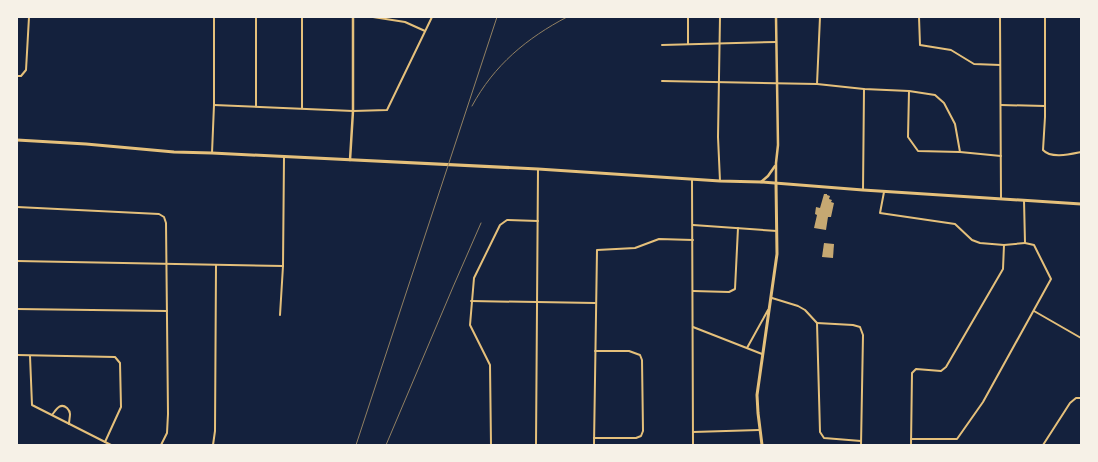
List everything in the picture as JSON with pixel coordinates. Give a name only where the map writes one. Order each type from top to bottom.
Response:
[{"type":"main road","points":[[17,140],[86,144],[174,152],[538,169],[720,181],[761,182],[884,192],[1081,204]]},
{"type":"main road","points":[[762,445],[759,430],[758,395],[777,254],[776,183]]},
{"type":"street","points":[[17,76],[21,76],[26,70],[29,17]]},
{"type":"street","points":[[212,153],[214,105],[214,17]]},
{"type":"street","points":[[256,17],[256,106]]},
{"type":"street","points":[[302,17],[302,108]]},
{"type":"street","points":[[350,161],[353,111],[353,17]]},
{"type":"street","points":[[373,17],[390,18],[405,22],[425,31]]},
{"type":"street","points":[[214,105],[353,111],[387,110],[432,17]]},
{"type":"street","points":[[688,17],[688,44]]},
{"type":"street","points":[[720,17],[718,137],[720,181]]},
{"type":"street","points":[[776,17],[778,145],[776,183]]},
{"type":"street","points":[[817,84],[820,17]]},
{"type":"street","points":[[919,17],[920,44],[951,50],[974,64],[1000,65]]},
{"type":"street","points":[[1000,17],[1001,199]]},
{"type":"street","points":[[1045,17],[1045,106],[1043,150],[1045,152],[1056,154],[1081,152]]},
{"type":"street","points":[[662,45],[776,42]]},
{"type":"street","points":[[662,81],[817,84],[864,89],[909,91],[935,95],[944,103],[955,124],[960,152]]},
{"type":"street","points":[[863,190],[864,89]]},
{"type":"street","points":[[909,91],[908,137],[918,151],[960,152],[1001,156]]},
{"type":"street","points":[[1001,105],[1045,106]]},
{"type":"street","points":[[280,314],[284,266],[284,157]]},
{"type":"street","points":[[761,182],[771,172],[776,163]]},
{"type":"street","points":[[536,445],[538,169]]},
{"type":"street","points":[[692,179],[693,445]]},
{"type":"street","points":[[884,192],[880,213],[955,224],[972,240],[980,244],[1004,245],[1025,243],[1034,245],[1051,279],[983,402],[957,440],[911,439]]},
{"type":"street","points":[[1024,200],[1025,243]]},
{"type":"street","points":[[17,207],[159,214],[164,217],[166,224],[167,264],[168,414],[167,433],[161,445]]},
{"type":"street","points":[[490,445],[490,365],[470,326],[474,278],[500,225],[507,220],[538,221]]},
{"type":"street","points":[[693,225],[777,231]]},
{"type":"street","points":[[693,290],[729,292],[735,289],[738,228]]},
{"type":"street","points":[[594,445],[597,250],[634,248],[659,239],[693,240]]},
{"type":"street","points":[[911,445],[912,374],[916,369],[942,371],[946,367],[1003,269],[1004,245]]},
{"type":"street","points":[[17,260],[284,266]]},
{"type":"street","points":[[213,445],[215,431],[216,265]]},
{"type":"street","points":[[772,298],[798,306],[805,310],[817,323],[820,432],[824,438],[861,441]]},
{"type":"street","points":[[471,301],[595,303]]},
{"type":"street","points":[[747,348],[771,305]]},
{"type":"street","points":[[17,308],[167,311]]},
{"type":"street","points":[[1034,311],[1081,338]]},
{"type":"street","points":[[817,323],[853,325],[860,327],[863,335],[861,445]]},
{"type":"street","points":[[693,327],[763,354]]},
{"type":"street","points":[[594,438],[636,438],[643,432],[642,360],[640,355],[629,351],[595,351]]},
{"type":"street","points":[[17,355],[115,357],[120,363],[121,407],[105,442]]},
{"type":"street","points":[[30,356],[32,405],[111,445]]},
{"type":"street","points":[[1043,445],[1070,403],[1076,398],[1081,398]]},
{"type":"street","points":[[52,415],[58,407],[65,407],[70,414],[68,424]]},
{"type":"street","points":[[693,432],[759,430]]},
{"type":"building","points":[[824,194],[830,196],[829,199],[834,203],[831,217],[828,217],[826,230],[814,228],[817,215],[815,214],[816,207],[820,208]]},
{"type":"building","points":[[824,243],[834,244],[833,258],[822,257]]},
{"type":"railway","points":[[356,445],[497,17]]},
{"type":"railway","points":[[472,106],[490,78],[501,65],[538,34],[567,17]]},
{"type":"railway","points":[[386,445],[481,223]]}]
